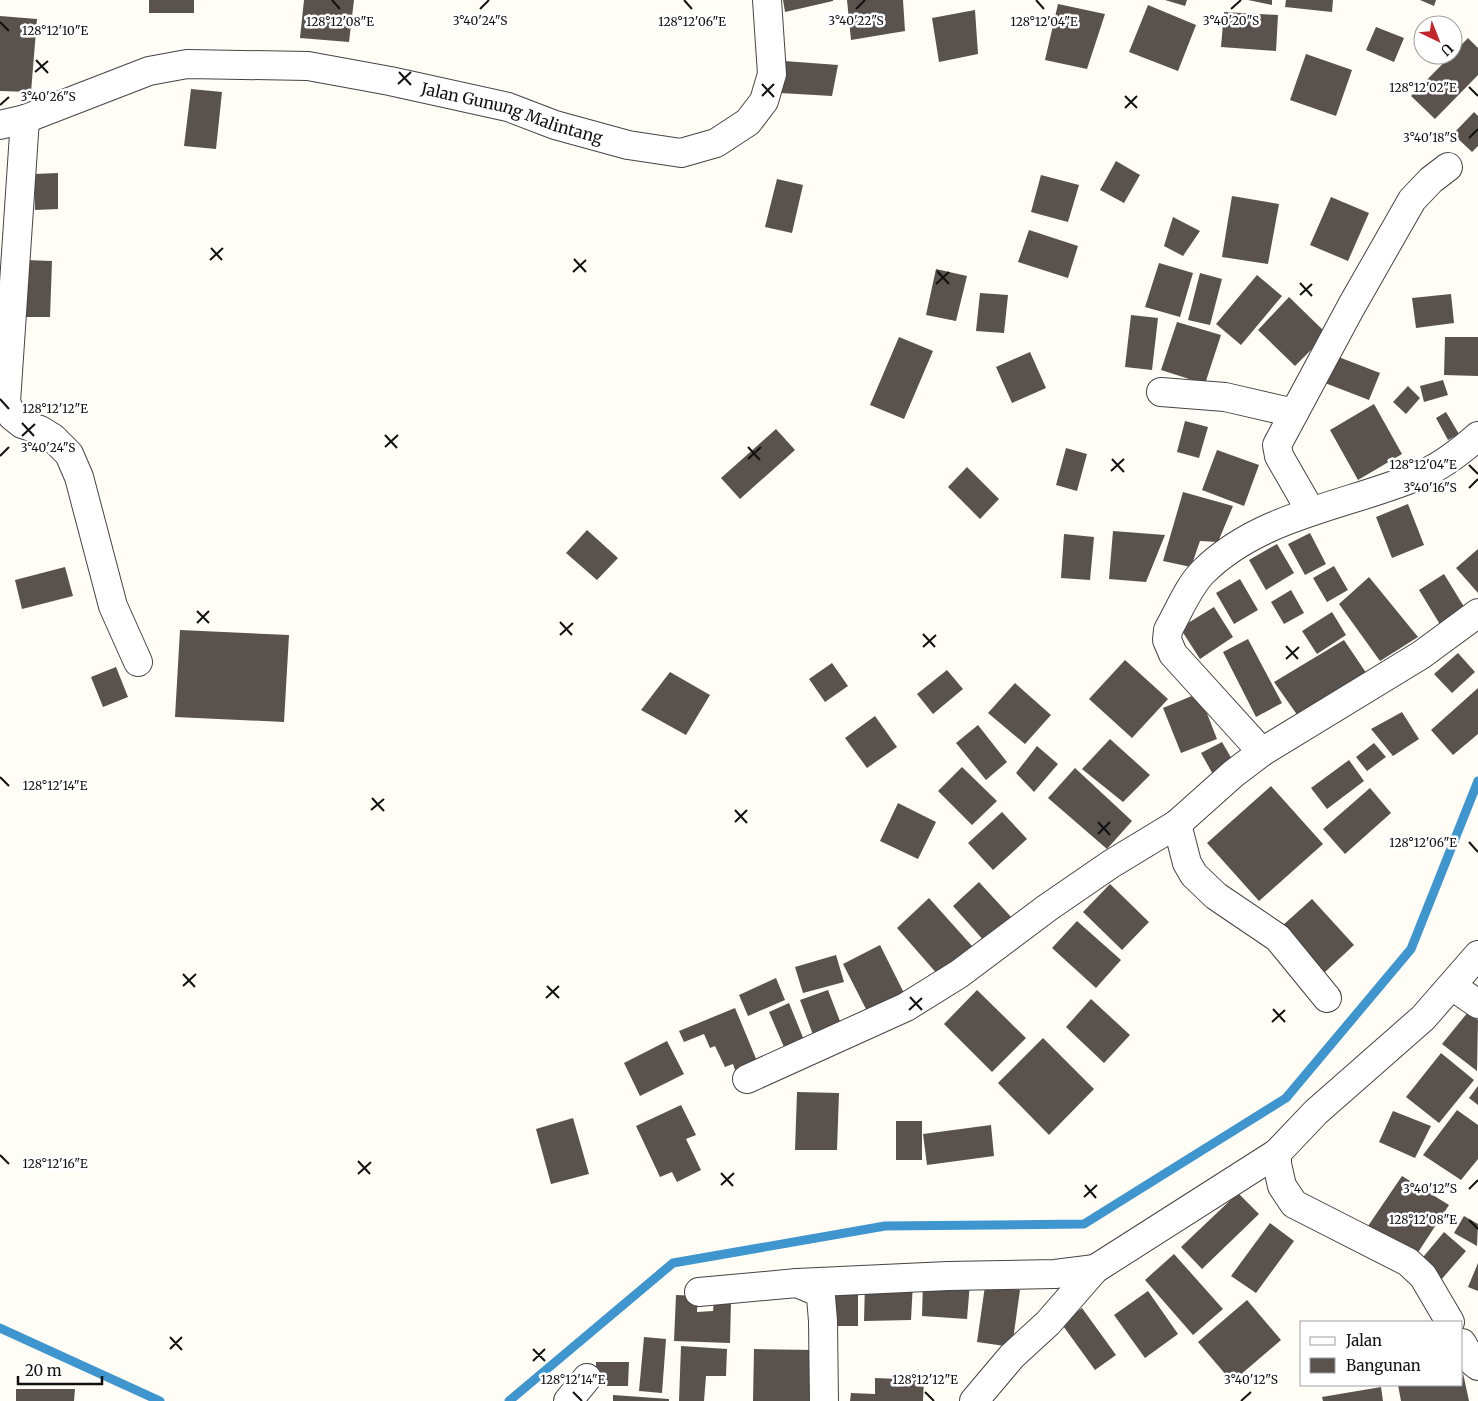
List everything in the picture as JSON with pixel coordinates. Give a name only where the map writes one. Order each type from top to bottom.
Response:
[{"type":"street","name":"Jalan Gunung Malintang","points":[[12,122],[149,71],[187,64],[308,66],[390,81],[508,107],[555,125],[628,145],[681,154],[724,138],[748,122],[764,101],[772,74],[767,0]]},
{"type":"street","points":[[12,122],[6,402],[12,416],[22,424],[40,430],[53,438],[69,454],[79,477],[114,606],[138,662]]},
{"type":"street","points":[[1310,510],[1278,451],[1278,445],[1412,200],[1431,180],[1448,167]]},
{"type":"street","points":[[1161,392],[1225,397],[1294,413]]},
{"type":"street","points":[[1262,752],[1173,654],[1167,640],[1168,630],[1202,573],[1219,557],[1245,541],[1310,510],[1426,473],[1454,456],[1478,436]]},
{"type":"street","points":[[747,1079],[906,1007],[959,974],[1046,908],[1111,864],[1177,824],[1262,752],[1421,655],[1478,614]]},
{"type":"street","points":[[1177,824],[1187,863],[1194,875],[1216,896],[1278,938],[1327,998]]},
{"type":"street","points":[[974,1401],[1012,1356],[1048,1323],[1095,1269],[1277,1153],[1316,1112],[1423,1018],[1478,955]]},
{"type":"street","points":[[1452,986],[1478,1004]]},
{"type":"street","points":[[1277,1153],[1277,1164],[1282,1186],[1294,1204],[1408,1262],[1422,1276],[1449,1321]]},
{"type":"street","points":[[699,1292],[797,1283],[1055,1274],[1095,1269]]},
{"type":"street","points":[[797,1283],[818,1292],[821,1297],[824,1346],[824,1401]]},
{"type":"street","points":[[1463,1345],[1473,1362],[1478,1366]]},
{"type":"street","points":[[568,1401],[587,1378]]},
{"type":"building","points":[[149,0],[194,0],[194,13],[149,13]]},
{"type":"building","points":[[304,0],[354,0],[349,42],[300,38]]},
{"type":"building","points":[[783,0],[833,0],[833,1],[785,12]]},
{"type":"building","points":[[847,0],[903,0],[905,31],[851,40]]},
{"type":"building","points":[[1165,0],[1187,0],[1185,6]]},
{"type":"building","points":[[1248,0],[1272,0],[1272,5]]},
{"type":"building","points":[[1286,0],[1333,0],[1332,12],[1285,7]]},
{"type":"building","points":[[1420,0],[1436,0],[1434,6]]},
{"type":"building","points":[[1058,4],[1105,14],[1087,69],[1045,60]]},
{"type":"building","points":[[1148,5],[1196,25],[1178,71],[1129,52]]},
{"type":"building","points":[[975,10],[978,54],[939,62],[932,18]]},
{"type":"building","points":[[1224,12],[1278,15],[1276,51],[1221,47]]},
{"type":"building","points":[[0,16],[37,19],[31,92],[0,91]]},
{"type":"building","points":[[1376,27],[1404,38],[1394,62],[1366,50]]},
{"type":"building","points":[[1468,38],[1478,48],[1478,75],[1435,119],[1411,96],[1441,65],[1463,65],[1463,43]]},
{"type":"building","points":[[1306,54],[1352,70],[1336,116],[1290,100]]},
{"type":"building","points":[[784,61],[838,65],[832,96],[780,93]]},
{"type":"building","points":[[191,89],[222,92],[216,149],[184,146]]},
{"type":"building","points":[[1474,112],[1478,116],[1478,146],[1472,152],[1453,134]]},
{"type":"building","points":[[1116,161],[1140,175],[1124,203],[1100,190]]},
{"type":"building","points":[[58,173],[58,209],[35,210],[34,174]]},
{"type":"building","points":[[1041,175],[1079,185],[1068,222],[1031,212]]},
{"type":"building","points":[[777,179],[803,185],[792,233],[765,227]]},
{"type":"building","points":[[1232,196],[1279,204],[1268,264],[1222,257]]},
{"type":"building","points":[[1331,197],[1369,213],[1348,261],[1310,245]]},
{"type":"building","points":[[1173,217],[1200,231],[1183,256],[1164,246]]},
{"type":"building","points":[[1029,230],[1078,246],[1068,278],[1018,262]]},
{"type":"building","points":[[26,260],[52,261],[50,317],[24,317]]},
{"type":"building","points":[[1159,263],[1193,273],[1180,317],[1145,307]]},
{"type":"building","points":[[936,269],[967,276],[956,321],[926,315]]},
{"type":"building","points":[[1200,273],[1222,279],[1210,325],[1188,320]]},
{"type":"building","points":[[1257,275],[1282,296],[1241,345],[1216,324]]},
{"type":"building","points":[[980,293],[1008,295],[1004,333],[976,331]]},
{"type":"building","points":[[1451,294],[1454,323],[1416,328],[1412,298]]},
{"type":"building","points":[[1289,297],[1327,334],[1295,366],[1258,330]]},
{"type":"building","points":[[1131,315],[1158,318],[1152,370],[1125,367]]},
{"type":"building","points":[[1177,322],[1221,335],[1205,384],[1161,370]]},
{"type":"building","points":[[899,337],[933,351],[904,419],[870,405]]},
{"type":"building","points":[[1445,337],[1478,337],[1478,376],[1444,375]]},
{"type":"building","points":[[1030,352],[1046,388],[1012,403],[996,367]]},
{"type":"building","points":[[1336,356],[1380,373],[1369,400],[1325,383]]},
{"type":"building","points":[[1443,380],[1448,395],[1424,402],[1420,386]]},
{"type":"building","points":[[1408,386],[1420,398],[1406,414],[1393,402]]},
{"type":"building","points":[[1374,404],[1402,454],[1358,480],[1330,430]]},
{"type":"building","points":[[1446,412],[1459,434],[1448,440],[1436,418]]},
{"type":"building","points":[[1185,421],[1208,427],[1199,458],[1177,452]]},
{"type":"building","points":[[776,429],[795,450],[740,499],[721,478]]},
{"type":"building","points":[[1066,448],[1087,454],[1077,491],[1056,485]]},
{"type":"building","points":[[1217,450],[1259,465],[1244,506],[1202,490]]},
{"type":"building","points":[[967,467],[999,499],[980,519],[948,487]]},
{"type":"building","points":[[1183,492],[1233,506],[1218,542],[1200,541],[1191,567],[1163,561]]},
{"type":"building","points":[[1408,504],[1424,545],[1392,558],[1376,517]]},
{"type":"building","points":[[587,530],[618,558],[597,580],[566,553]]},
{"type":"building","points":[[1113,531],[1165,535],[1146,582],[1109,579]]},
{"type":"building","points":[[1310,533],[1326,564],[1305,575],[1288,544]]},
{"type":"building","points":[[1064,534],[1094,537],[1090,580],[1061,578]]},
{"type":"building","points":[[1277,544],[1294,573],[1266,590],[1249,560]]},
{"type":"building","points":[[1478,549],[1478,593],[1456,568]]},
{"type":"building","points":[[1334,566],[1348,590],[1327,602],[1313,578]]},
{"type":"building","points":[[65,567],[73,596],[22,609],[15,580]]},
{"type":"building","points":[[1444,574],[1466,610],[1441,626],[1419,590]]},
{"type":"building","points":[[1369,577],[1418,637],[1380,661],[1339,604]]},
{"type":"building","points":[[1240,579],[1258,610],[1234,624],[1216,593]]},
{"type":"building","points":[[1291,590],[1304,613],[1284,624],[1271,602]]},
{"type":"building","points":[[1214,607],[1233,637],[1200,659],[1180,628]]},
{"type":"building","points":[[1332,612],[1346,635],[1317,654],[1302,631]]},
{"type":"building","points":[[180,630],[289,635],[284,722],[175,717]]},
{"type":"building","points":[[1248,639],[1282,703],[1256,717],[1223,652]]},
{"type":"building","points":[[1344,640],[1371,680],[1298,716],[1274,682]]},
{"type":"building","points":[[1458,653],[1475,672],[1452,693],[1434,674]]},
{"type":"building","points":[[1125,660],[1168,699],[1132,738],[1089,699]]},
{"type":"building","points":[[832,663],[848,686],[825,702],[809,679]]},
{"type":"building","points":[[116,667],[128,697],[103,707],[91,677]]},
{"type":"building","points":[[947,670],[963,689],[933,714],[917,694]]},
{"type":"building","points":[[670,672],[710,695],[686,735],[641,710]]},
{"type":"building","points":[[1015,683],[1051,715],[1025,744],[988,713]]},
{"type":"building","points":[[1478,688],[1478,734],[1453,755],[1431,730]]},
{"type":"building","points":[[1199,693],[1217,739],[1181,753],[1163,708]]},
{"type":"building","points":[[1402,712],[1419,739],[1393,756],[1371,729]]},
{"type":"building","points":[[875,716],[897,747],[867,768],[845,738]]},
{"type":"building","points":[[978,725],[1007,762],[986,780],[956,743]]},
{"type":"building","points":[[1110,739],[1150,775],[1123,802],[1082,769]]},
{"type":"building","points":[[1222,742],[1236,766],[1215,778],[1201,753]]},
{"type":"building","points":[[1374,743],[1386,757],[1367,771],[1356,757]]},
{"type":"building","points":[[1037,746],[1058,764],[1034,792],[1016,773]]},
{"type":"building","points":[[1349,760],[1364,781],[1327,809],[1311,788]]},
{"type":"building","points":[[962,767],[997,801],[972,825],[938,791]]},
{"type":"building","points":[[1075,768],[1132,821],[1107,849],[1048,798]]},
{"type":"building","points":[[1271,786],[1323,844],[1259,901],[1207,843]]},
{"type":"building","points":[[1370,788],[1391,813],[1345,854],[1323,829]]},
{"type":"building","points":[[898,803],[936,822],[918,859],[880,841]]},
{"type":"building","points":[[1002,812],[1027,839],[993,870],[968,843]]},
{"type":"building","points":[[979,882],[1013,919],[986,943],[953,906]]},
{"type":"building","points":[[1110,884],[1149,922],[1122,950],[1083,912]]},
{"type":"building","points":[[929,898],[972,946],[939,976],[897,928]]},
{"type":"building","points":[[1312,899],[1354,945],[1325,972],[1282,926]]},
{"type":"building","points":[[1077,921],[1121,960],[1096,988],[1052,948]]},
{"type":"building","points":[[880,945],[905,995],[868,1013],[843,964]]},
{"type":"building","points":[[836,955],[844,982],[803,993],[795,967]]},
{"type":"building","points":[[776,978],[785,1000],[748,1016],[739,995]]},
{"type":"building","points":[[828,990],[843,1029],[815,1040],[800,1000]]},
{"type":"building","points":[[977,990],[1026,1038],[992,1072],[944,1024]]},
{"type":"building","points":[[1091,999],[1130,1035],[1104,1063],[1066,1027]]},
{"type":"building","points":[[789,1003],[806,1045],[787,1054],[769,1012]]},
{"type":"building","points":[[735,1008],[757,1061],[735,1070],[733,1064],[725,1067],[715,1046],[710,1048],[704,1034],[684,1042],[679,1031]]},
{"type":"building","points":[[1468,1012],[1478,1020],[1477,1071],[1442,1044]]},
{"type":"building","points":[[1043,1038],[1094,1089],[1049,1135],[998,1083]]},
{"type":"building","points":[[667,1041],[684,1074],[640,1096],[624,1063]]},
{"type":"building","points":[[1441,1053],[1474,1080],[1439,1123],[1406,1097]]},
{"type":"building","points":[[1478,1086],[1478,1105],[1469,1098]]},
{"type":"building","points":[[797,1092],[839,1093],[837,1150],[795,1150]]},
{"type":"building","points":[[681,1105],[696,1135],[686,1139],[701,1170],[677,1182],[672,1172],[660,1177],[636,1126]]},
{"type":"building","points":[[1457,1110],[1478,1125],[1478,1159],[1461,1180],[1423,1155]]},
{"type":"building","points":[[1393,1111],[1431,1126],[1415,1158],[1379,1142]]},
{"type":"building","points":[[573,1118],[589,1174],[551,1184],[536,1129]]},
{"type":"building","points":[[896,1121],[922,1121],[922,1160],[896,1160]]},
{"type":"building","points":[[991,1125],[994,1156],[927,1165],[923,1134]]},
{"type":"building","points":[[1402,1176],[1449,1205],[1415,1257],[1366,1229]]},
{"type":"building","points":[[1238,1193],[1259,1214],[1202,1269],[1181,1247]]},
{"type":"building","points":[[1464,1216],[1478,1224],[1477,1246],[1454,1233]]},
{"type":"building","points":[[1270,1223],[1294,1241],[1256,1293],[1231,1276]]},
{"type":"building","points":[[1444,1232],[1466,1251],[1441,1280],[1419,1262]]},
{"type":"building","points":[[1174,1254],[1223,1309],[1193,1335],[1145,1280]]},
{"type":"building","points":[[1478,1263],[1478,1291],[1468,1287]]},
{"type":"building","points":[[923,1281],[970,1283],[967,1319],[922,1316]]},
{"type":"building","points":[[913,1282],[911,1320],[864,1321],[865,1283]]},
{"type":"building","points":[[828,1284],[858,1284],[858,1326],[826,1326]]},
{"type":"building","points":[[985,1286],[1020,1290],[1012,1347],[977,1342]]},
{"type":"building","points":[[1148,1291],[1178,1334],[1145,1358],[1114,1315]]},
{"type":"building","points":[[676,1295],[698,1296],[697,1312],[713,1311],[714,1301],[731,1302],[730,1343],[674,1341]]},
{"type":"building","points":[[1247,1300],[1281,1340],[1232,1382],[1198,1342]]},
{"type":"building","points":[[1082,1308],[1116,1355],[1095,1370],[1061,1323]]},
{"type":"building","points":[[644,1337],[666,1339],[662,1393],[639,1391]]},
{"type":"building","points":[[681,1346],[727,1349],[726,1376],[706,1376],[704,1401],[679,1401]]},
{"type":"building","points":[[754,1349],[815,1350],[814,1401],[753,1401]]},
{"type":"building","points":[[596,1362],[629,1362],[628,1386],[596,1386]]},
{"type":"building","points":[[1463,1373],[1469,1401],[1401,1401],[1398,1386],[1463,1386]]},
{"type":"building","points":[[875,1378],[924,1380],[923,1401],[850,1401],[851,1393],[875,1394]]},
{"type":"building","points":[[1381,1387],[1383,1401],[1323,1401],[1322,1397]]},
{"type":"building","points":[[16,1389],[75,1389],[74,1401],[16,1401]]},
{"type":"building","points":[[613,1395],[669,1399],[669,1401],[613,1401]]},
{"type":"waterway","points":[[509,1401],[673,1263],[885,1226],[1084,1224],[1286,1098],[1411,949],[1478,781]]},
{"type":"waterway","points":[[0,1328],[160,1401]]}]
